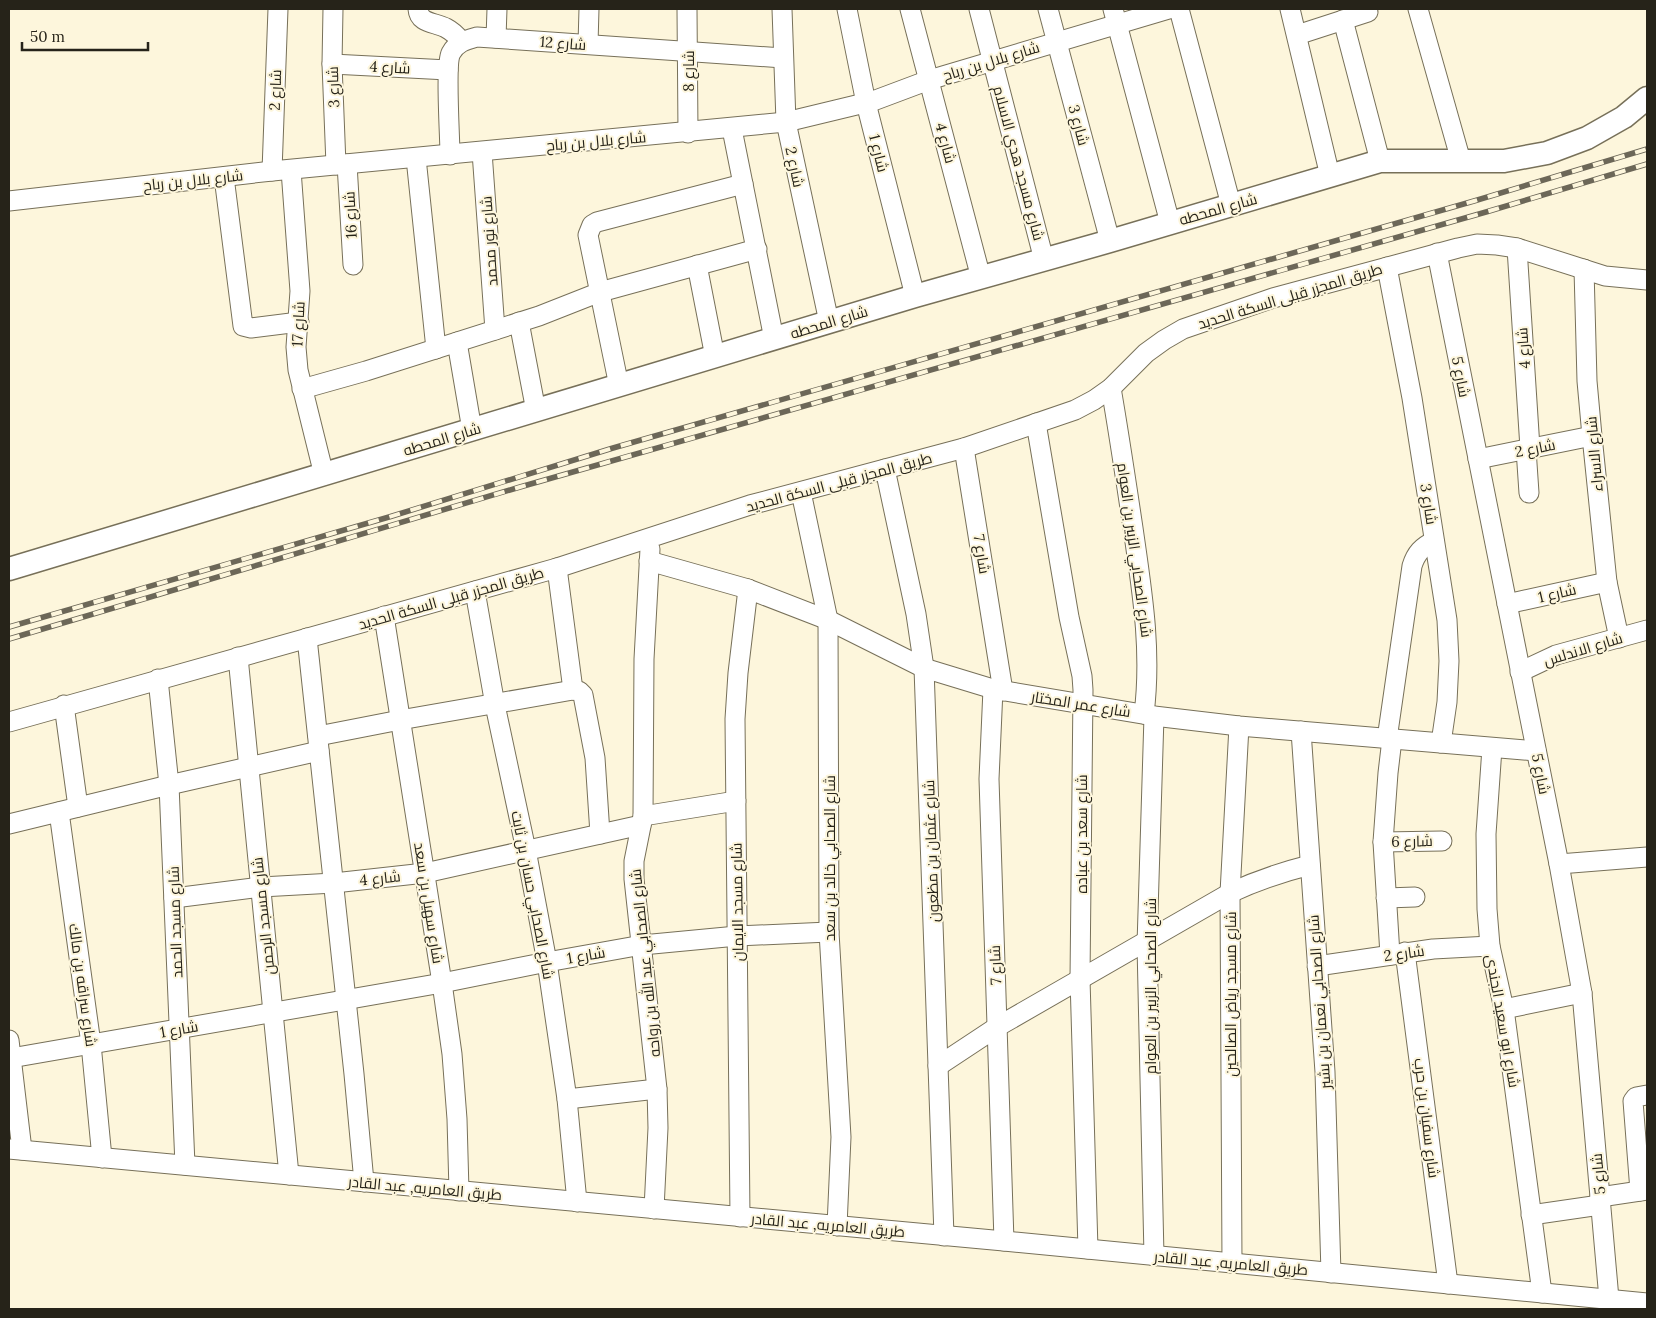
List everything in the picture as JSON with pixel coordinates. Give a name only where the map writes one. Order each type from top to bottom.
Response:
[{"type":"street","name":"شارع 2","points":[[272,171],[278,9]]},
{"type":"street","name":"شارع 3","points":[[334,9],[332,64],[342,165]]},
{"type":"street","points":[[418,9],[418,14],[421,18],[448,28],[461,42],[450,54],[448,70],[450,155]]},
{"type":"street","points":[[496,38],[497,9]]},
{"type":"street","points":[[588,44],[590,9]]},
{"type":"street","name":"شارع 8","points":[[687,9],[688,133]]},
{"type":"street","name":"شارع 2","points":[[782,9],[786,122],[829,322]]},
{"type":"street","name":"شارع 1","points":[[847,9],[866,103],[915,296]]},
{"type":"street","name":"شارع 4","points":[[910,9],[981,278]]},
{"type":"street","name":"شارع مسجد هدي الاسلام","points":[[979,9],[1044,260]]},
{"type":"street","name":"شارع 3","points":[[1048,9],[1110,241]]},
{"type":"street","name":"شارع بلال بن رباح","points":[[9,201],[272,171],[732,129],[786,122],[866,103],[929,80],[1056,42],[1115,16],[1169,9]]},
{"type":"street","points":[[1179,9],[1231,205]]},
{"type":"street","points":[[1290,9],[1330,176]]},
{"type":"street","points":[[1418,9],[1461,161]]},
{"type":"street","points":[[1297,35],[1368,12]]},
{"type":"street","points":[[1115,16],[1170,224]]},
{"type":"street","points":[[1343,20],[1380,161]]},
{"type":"street","name":"شارع 12","points":[[461,42],[477,37],[783,58]]},
{"type":"street","name":"شارع 4","points":[[332,64],[448,70]]},
{"type":"street","name":"شارع المحطه","points":[[9,569],[915,296],[1170,224],[1380,161],[1504,160],[1546,153],[1587,138],[1624,117],[1647,98]]},
{"type":"street","points":[[732,129],[774,339]]},
{"type":"street","name":"شارع نور محمد","points":[[482,152],[496,330]]},
{"type":"street","points":[[416,158],[436,349]]},
{"type":"street","name":"شارع 16","points":[[342,165],[353,265]]},
{"type":"street","name":"شارع 17","points":[[291,170],[300,291],[296,348],[298,370],[324,475]]},
{"type":"street","points":[[224,177],[243,326],[250,328],[299,322]]},
{"type":"street","points":[[619,386],[588,235],[592,225],[597,222],[743,184]]},
{"type":"street","name":"طريق المجزر قبلى السكة الحديد","points":[[9,722],[557,568],[742,508],[964,448],[1075,410],[1094,400],[1112,388],[1146,353],[1183,329],[1273,298],[1437,253],[1477,244],[1497,245],[1517,248],[1606,276],[1647,280]]},
{"type":"street","name":"شارع 4","points":[[1517,248],[1529,493]]},
{"type":"street","points":[[302,389],[496,330],[600,292],[756,249]]},
{"type":"street","name":"شارع 5","points":[[1437,253],[1559,864],[1582,994],[1609,1299]]},
{"type":"street","points":[[697,266],[715,357]]},
{"type":"street","name":"شارع 3","points":[[1387,267],[1412,398],[1447,620],[1447,702],[1441,743]]},
{"type":"street","name":"شارع الاسراء","points":[[1584,269],[1587,371],[1592,436],[1606,582],[1619,638]]},
{"type":"street","points":[[519,322],[536,411]]},
{"type":"street","points":[[457,342],[472,430]]},
{"type":"street","name":"شارع الصحابي الزبير بن العوام","points":[[1112,388],[1141,582],[1147,639],[1149,715],[1148,939],[1154,1256]]},
{"type":"street","name":"شارع سعد بن عباده","points":[[1036,423],[1069,617],[1082,676],[1080,979],[1088,1249]]},
{"type":"street","name":"شارع 2","points":[[1478,459],[1592,436]]},
{"type":"street","name":"شارع 7","points":[[964,448],[998,690],[989,779],[1004,1241]]},
{"type":"street","name":"شارع عثمان بن مظعون","points":[[885,470],[916,614],[924,668],[944,1236]]},
{"type":"street","name":"شارع الصحابي خالد بن سعد","points":[[801,492],[828,620],[829,932],[841,1137],[838,1226]]},
{"type":"street","name":"شارع الصحابي عبد الله بن رواحه","points":[[650,538],[644,660],[642,820],[634,861],[634,879],[657,1090],[658,1128],[654,1209]]},
{"type":"street","name":"شارع سفيان بن حرب","points":[[1434,541],[1423,547],[1416,555],[1412,566],[1390,739],[1383,842],[1386,898],[1398,953],[1448,1284]]},
{"type":"street","name":"شارع عمر المختار","points":[[649,561],[748,589],[828,620],[924,668],[998,690],[1149,715],[1239,726],[1536,751]]},
{"type":"street","points":[[557,568],[574,690]]},
{"type":"street","name":"شارع 1","points":[[1507,604],[1606,582]]},
{"type":"street","name":"شارع مسجد الايمان","points":[[740,1217],[735,719],[738,673],[748,589]]},
{"type":"street","name":"شارع الصحابي حسان بن ثابت","points":[[475,591],[495,705],[526,850],[547,962],[568,1099],[577,1202]]},
{"type":"street","name":"شارع سهيل بن سعد","points":[[384,616],[442,983],[454,1082],[459,1191]]},
{"type":"street","name":"شارع الاندلس","points":[[1520,672],[1556,655],[1647,630]]},
{"type":"street","points":[[307,638],[364,1182]]},
{"type":"street","name":"شارع مسجد الرحمن","points":[[238,657],[289,1175]]},
{"type":"street","name":"شارع مسجد الحمد","points":[[158,679],[169,784],[184,1165]]},
{"type":"street","points":[[9,824],[249,766],[319,743],[400,720],[574,690],[579,691],[583,695],[590,729],[595,758],[600,834]]},
{"type":"street","points":[[64,706],[78,807]]},
{"type":"street","name":"شارع مسجد رياض الصالحين","points":[[1232,1263],[1230,893],[1239,726]]},
{"type":"street","name":"شارع الصحابي نعمان بن بشير","points":[[1301,731],[1325,1072],[1331,1273]]},
{"type":"street","name":"شارع ابو سعيد الجندى","points":[[1492,748],[1485,872],[1490,946],[1504,1009],[1542,1293]]},
{"type":"street","name":"شارع 4","points":[[174,898],[261,887],[334,883],[425,873],[600,834],[642,820],[736,801]]},
{"type":"street","name":"شارع سراقه بن مالك","points":[[59,812],[91,1044],[102,1158]]},
{"type":"street","name":"شارع 6","points":[[1383,842],[1442,841]]},
{"type":"street","points":[[1559,864],[1647,857]]},
{"type":"street","points":[[938,1066],[997,1027],[1230,893],[1256,881],[1310,865]]},
{"type":"street","points":[[1386,898],[1415,896]]},
{"type":"street","name":"شارع 1","points":[[10,1049],[91,1044],[442,983],[642,945],[737,936],[829,932]]},
{"type":"street","name":"شارع 2","points":[[1317,966],[1398,953],[1462,946],[1490,946]]},
{"type":"street","points":[[1504,1009],[1582,994]]},
{"type":"street","points":[[10,1049],[15,1150]]},
{"type":"street","points":[[568,1099],[657,1090]]},
{"type":"street","points":[[1532,1215],[1644,1190],[1632,1101],[1647,1095]]},
{"type":"street","name":"طريق العامريه, عبد القادر","points":[[15,1150],[1004,1241],[1647,1303]]},
{"type":"railway","points":[[9,627],[389,517],[613,448],[1474,201],[1647,149]]},
{"type":"railway","points":[[9,639],[520,487],[1486,212],[1647,164]]}]
